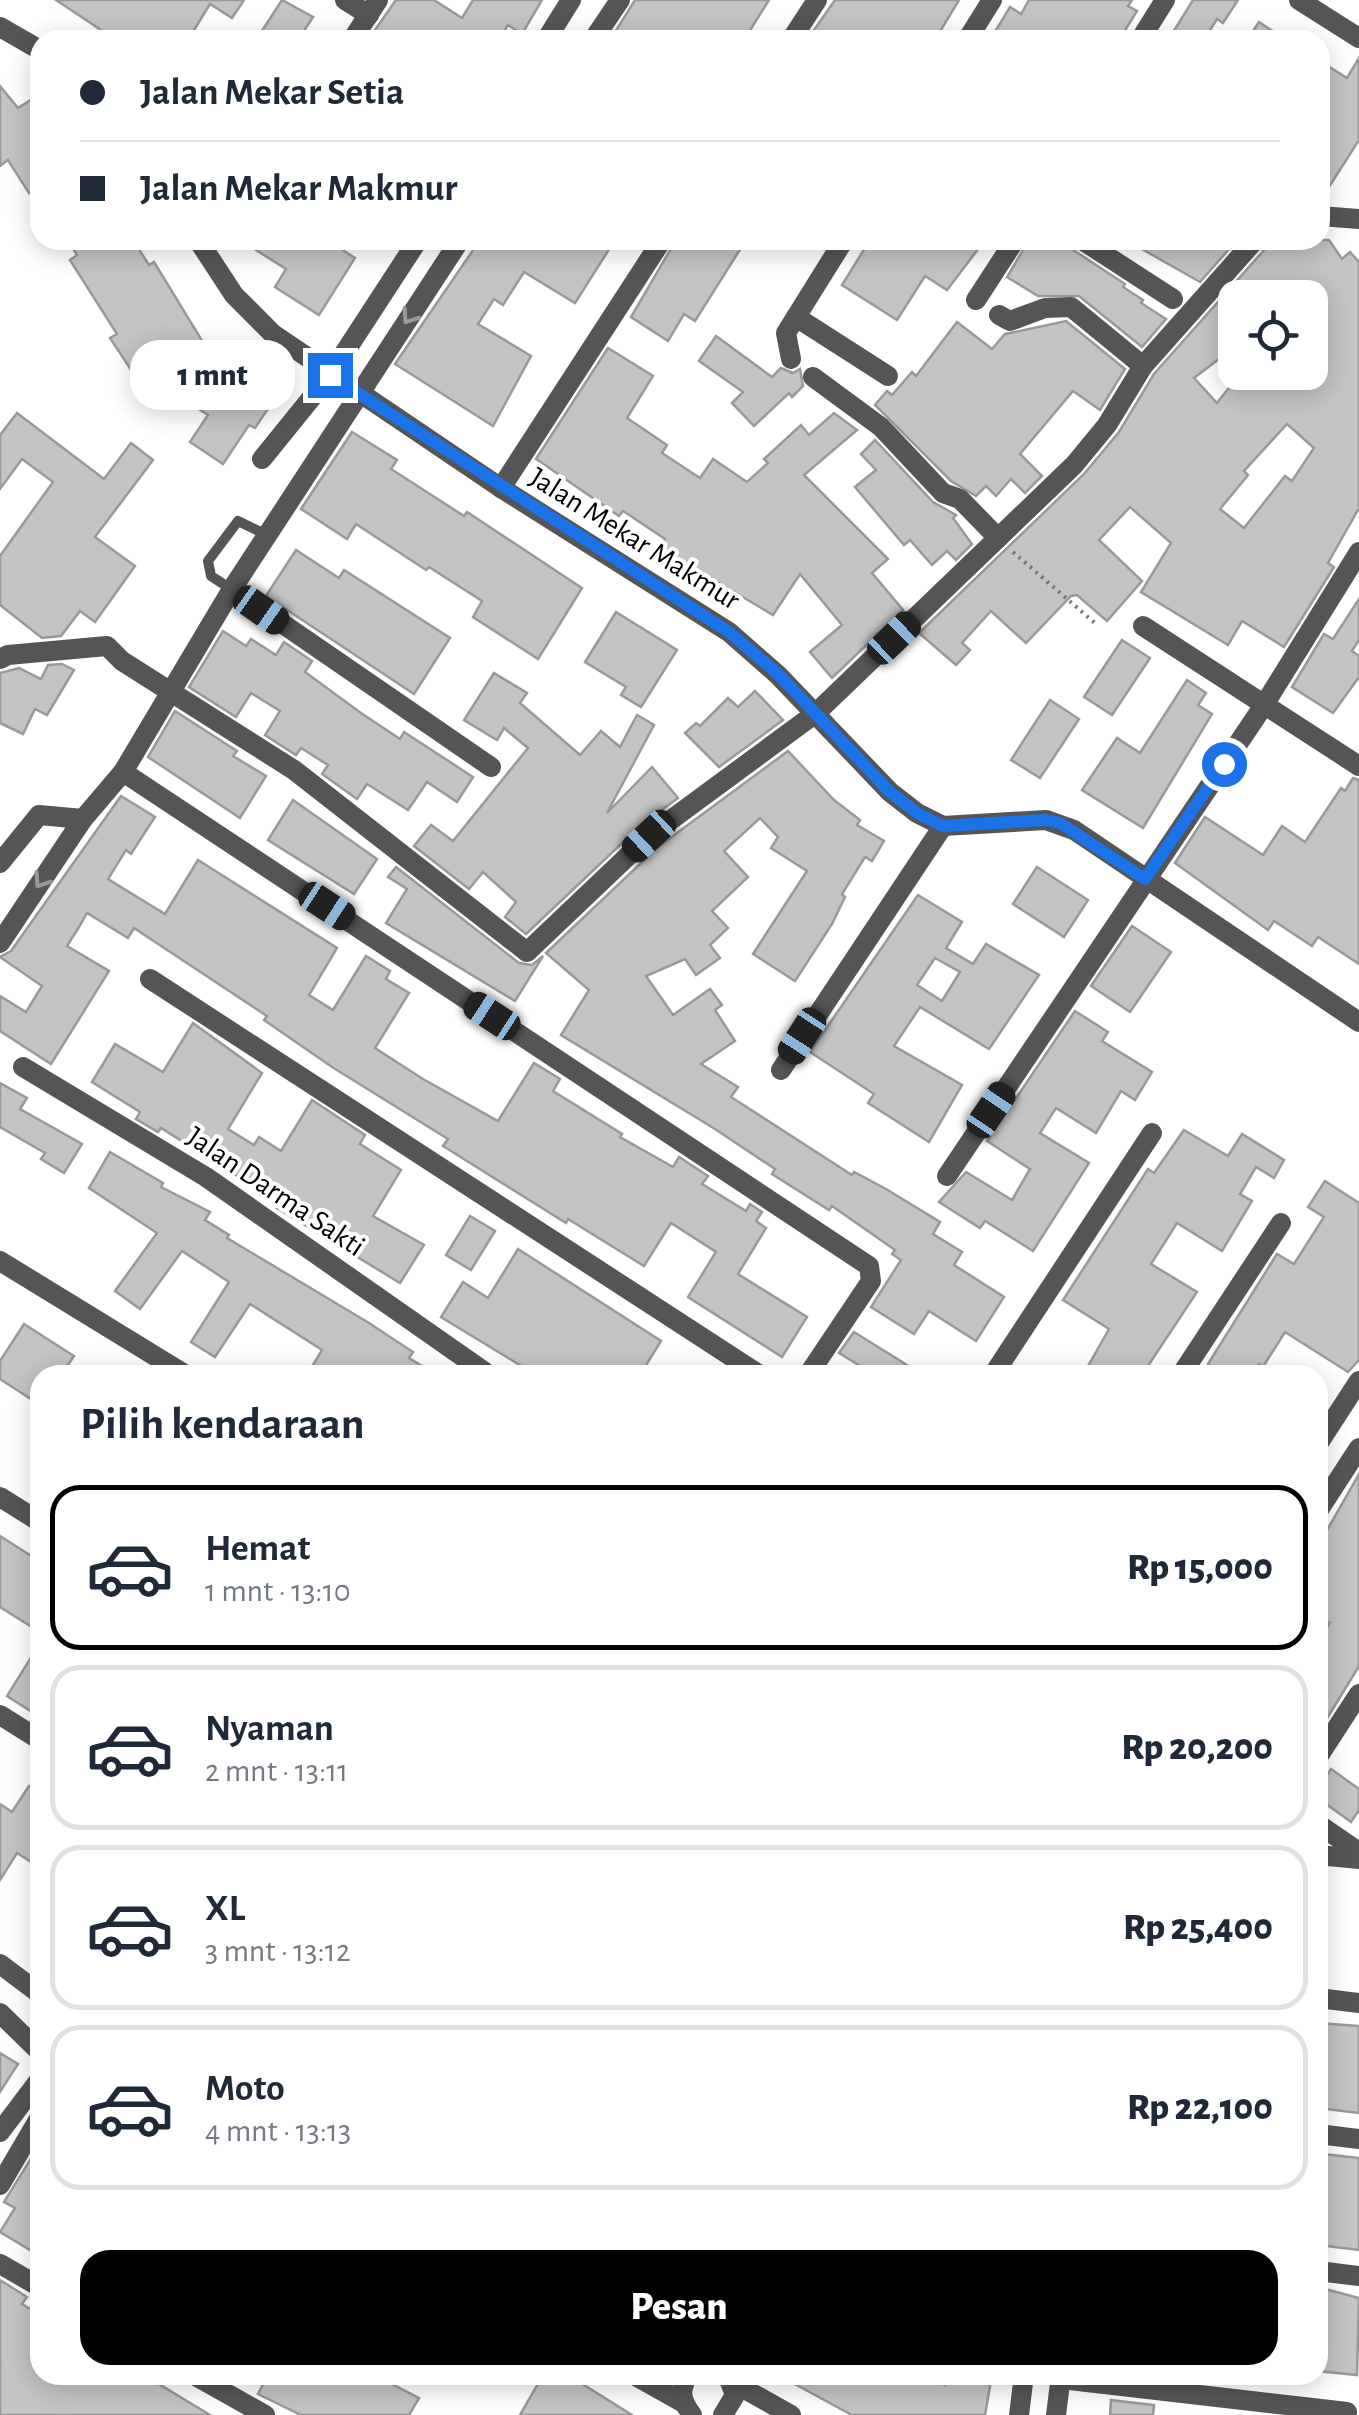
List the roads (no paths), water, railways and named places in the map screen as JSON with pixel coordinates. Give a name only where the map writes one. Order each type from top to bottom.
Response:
[{"type":"street","points":[[345,0],[374,7],[359,30]]},
{"type":"street","points":[[552,30],[571,0]]},
{"type":"street","points":[[600,30],[620,0]]},
{"type":"street","points":[[798,30],[817,0]]},
{"type":"street","points":[[973,30],[992,0]]},
{"type":"street","points":[[1146,30],[1164,0]]},
{"type":"street","points":[[1299,0],[1332,9],[1359,38]]},
{"type":"street","points":[[0,27],[30,44]]},
{"type":"street","points":[[1330,217],[1359,219]]},
{"type":"street","name":"Jalan Mekar Makmur","points":[[211,250],[250,314],[357,394],[729,632],[816,713],[890,792],[943,826]]},
{"type":"street","points":[[262,460],[330,375],[411,250]]},
{"type":"street","points":[[0,944],[83,818],[123,772],[232,589],[453,250]]},
{"type":"street","points":[[501,488],[656,250]]},
{"type":"street","points":[[791,359],[784,340],[838,250]]},
{"type":"street","points":[[976,300],[1008,250]]},
{"type":"street","points":[[1097,250],[1173,299]]},
{"type":"street","points":[[0,659],[96,644],[107,646],[122,661],[170,688],[309,781],[527,952],[649,836],[816,713],[998,538],[1094,442],[1144,366],[1245,250]]},
{"type":"street","points":[[999,316],[1010,322],[1040,309],[1071,307],[1144,366]]},
{"type":"street","points":[[796,317],[888,376]]},
{"type":"street","points":[[813,376],[880,426],[942,493],[960,500],[998,538]]},
{"type":"street","points":[[947,1176],[1356,564]]},
{"type":"street","points":[[232,589],[492,766]]},
{"type":"street","points":[[1143,626],[1359,766]]},
{"type":"street","points":[[123,772],[869,1266],[871,1281],[815,1365]]},
{"type":"street","points":[[0,863],[39,815],[83,818]]},
{"type":"street","points":[[780,1070],[943,826],[1046,820],[1074,830],[1359,1022]]},
{"type":"street","points":[[150,979],[745,1365]]},
{"type":"street","name":"Jalan Darma Sakti","points":[[23,1067],[206,1176],[475,1365]]},
{"type":"street","points":[[1000,1365],[1152,1133]]},
{"type":"street","points":[[1188,1365],[1281,1222]]},
{"type":"street","points":[[0,1262],[170,1365]]},
{"type":"street","points":[[1328,1429],[1359,1381]]},
{"type":"street","points":[[1328,1496],[1359,1448]]},
{"type":"street","points":[[0,1497],[30,1516]]},
{"type":"street","points":[[1328,1742],[1359,1694]]},
{"type":"street","points":[[0,1716],[30,1734]]},
{"type":"street","points":[[1328,1832],[1359,1856]]},
{"type":"street","points":[[1328,1855],[1359,1856]]},
{"type":"street","points":[[0,1964],[30,1986]]},
{"type":"street","points":[[1328,1999],[1359,2003]]},
{"type":"street","points":[[0,2013],[30,2038]]},
{"type":"street","points":[[0,2132],[30,2092]]},
{"type":"street","points":[[0,2186],[30,2134]]},
{"type":"street","points":[[1328,2135],[1359,2139]]},
{"type":"street","points":[[0,2264],[30,2281]]},
{"type":"street","points":[[1328,2272],[1359,2276]]},
{"type":"street","points":[[212,2385],[265,2415]]},
{"type":"street","points":[[650,2385],[687,2408]]},
{"type":"street","points":[[724,2415],[735,2395],[731,2385]]},
{"type":"street","points":[[741,2385],[791,2415]]},
{"type":"street","points":[[1019,2415],[1023,2385]]},
{"type":"street","points":[[1056,2415],[1060,2385]]},
{"type":"street","points":[[1127,2385],[1348,2412]]},
{"type":"lane","points":[[232,589],[212,576],[208,560],[238,521],[267,535]]}]
